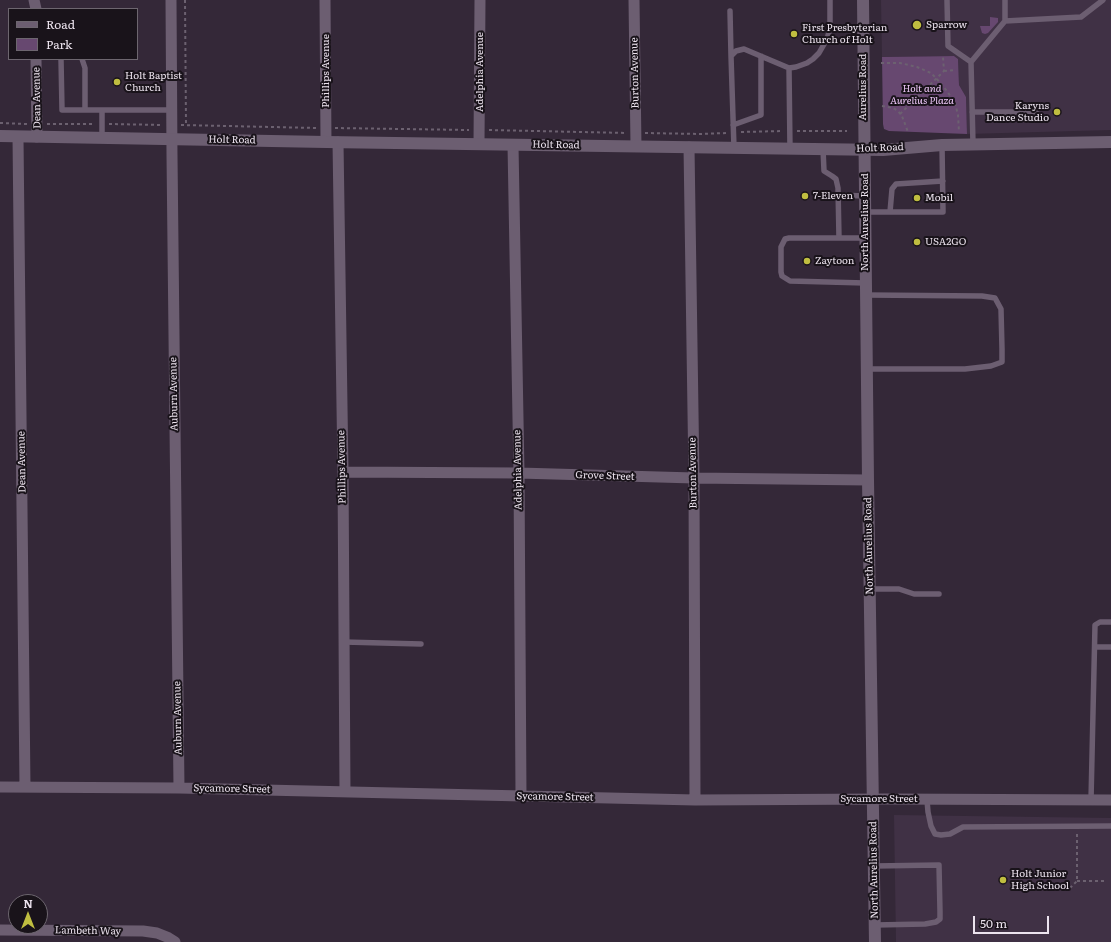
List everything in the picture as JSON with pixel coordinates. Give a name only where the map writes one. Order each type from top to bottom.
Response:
[{"type":"main road","name":"Aurelius Road","points":[[863,0],[864,149]]},
{"type":"main road","name":"Holt Road","points":[[0,136],[883,150],[942,145],[1111,142]]},
{"type":"main road","name":"North Aurelius Road","points":[[864,149],[875,942]]},
{"type":"street","name":"Auburn Avenue","points":[[171,0],[171,125],[179,788]]},
{"type":"street","name":"Phillips Avenue","points":[[325,0],[326,128],[332,142],[343,472],[345,792]]},
{"type":"street","name":"Adelphia Avenue","points":[[479,144],[480,0]]},
{"type":"street","name":"Burton Avenue","points":[[634,0],[636,146]]},
{"type":"street","name":"Dean Avenue","points":[[36,60],[37,137]]},
{"type":"street","name":"Dean Avenue","points":[[18,137],[25,787]]},
{"type":"street","name":"Adelphia Avenue","points":[[513,145],[519,473],[521,796]]},
{"type":"street","name":"Burton Avenue","points":[[689,147],[694,478],[695,800]]},
{"type":"street","name":"Grove Street","points":[[343,472],[519,473],[694,478],[868,480]]},
{"type":"street","name":"Sycamore Street","points":[[0,787],[179,788],[695,800],[1111,800]]},
{"type":"street","name":"Lambeth Way","points":[[0,930],[144,931],[167,937],[174,942]]},
{"type":"lane","points":[[731,56],[736,51],[744,49],[790,68],[802,65],[813,59],[824,46],[827,39],[830,28],[830,0]]},
{"type":"lane","points":[[947,0],[948,46],[971,62]]},
{"type":"lane","points":[[973,144],[971,62],[1005,21],[1005,0]]},
{"type":"lane","points":[[1005,21],[1082,17],[1103,0]]},
{"type":"lane","points":[[730,11],[734,148]]},
{"type":"lane","points":[[830,28],[863,28]]},
{"type":"lane","points":[[733,125],[761,115],[761,56]]},
{"type":"lane","points":[[61,60],[62,110],[171,110]]},
{"type":"lane","points":[[82,60],[84,68],[85,110]]},
{"type":"lane","points":[[790,68],[790,149]]},
{"type":"lane","points":[[102,110],[102,138]]},
{"type":"lane","points":[[972,112],[1036,112]]},
{"type":"lane","points":[[865,212],[943,212],[942,145]]},
{"type":"lane","points":[[823,149],[824,171],[836,179],[838,188],[838,238]]},
{"type":"lane","points":[[890,212],[892,189],[896,184],[943,180]]},
{"type":"lane","points":[[838,196],[864,196]]},
{"type":"lane","points":[[865,238],[785,239],[781,247],[782,276],[790,281],[828,282],[865,289],[995,298],[1001,309],[1002,349],[1002,362],[991,366],[965,369],[866,369]]},
{"type":"lane","points":[[870,589],[899,589],[914,594],[939,594]]},
{"type":"lane","points":[[1092,800],[1095,625],[1100,622],[1111,622]]},
{"type":"lane","points":[[344,642],[421,644]]},
{"type":"lane","points":[[1095,646],[1111,647]]},
{"type":"lane","points":[[927,800],[931,826],[936,834],[941,835],[950,834],[963,827],[1111,826]]},
{"type":"lane","points":[[874,866],[939,865],[940,918],[936,922],[925,924],[874,925]]},
{"type":"path","points":[[185,0],[186,125]]},
{"type":"path","points":[[943,57],[944,71]]},
{"type":"path","points":[[881,63],[900,63],[917,67],[931,73],[947,91],[955,103],[958,115],[959,132]]},
{"type":"path","points":[[900,114],[944,71],[956,70]]},
{"type":"path","points":[[882,106],[893,108],[900,114],[907,125],[908,132]]},
{"type":"path","points":[[0,123],[700,134],[846,131]]},
{"type":"path","points":[[1070,888],[1077,881],[1077,832]]},
{"type":"path","points":[[1077,881],[1106,881]]},
{"type":"shaded area","points":[[881,0],[1111,0],[1111,130],[967,134],[966,97],[959,85],[958,59],[954,56],[882,57]]},
{"type":"shaded area","name":"Holt Junior High School","points":[[894,815],[1111,818],[1111,942],[896,942]]},
{"type":"green space","points":[[990,17],[998,18],[998,22],[988,33],[982,33],[980,26],[990,26]]},
{"type":"green space","name":"Holt and Aurelius Plaza","points":[[954,56],[958,59],[959,85],[966,97],[967,134],[889,131],[884,129],[882,57]]},
{"type":"place","name":"Sparrow","points":[[917,25]]},
{"type":"place","name":"First Presbyterian Church of Holt","points":[[794,34]]},
{"type":"place","name":"Holt Baptist Church","points":[[117,82]]},
{"type":"place","name":"Karyns Dance Studio","points":[[1057,112]]},
{"type":"place","name":"7-Eleven","points":[[805,196]]},
{"type":"place","name":"Mobil","points":[[917,198]]},
{"type":"place","name":"USA2GO","points":[[917,242]]},
{"type":"place","name":"Zaytoon","points":[[807,261]]},
{"type":"place","name":"Holt Junior High School","points":[[1003,880]]}]
